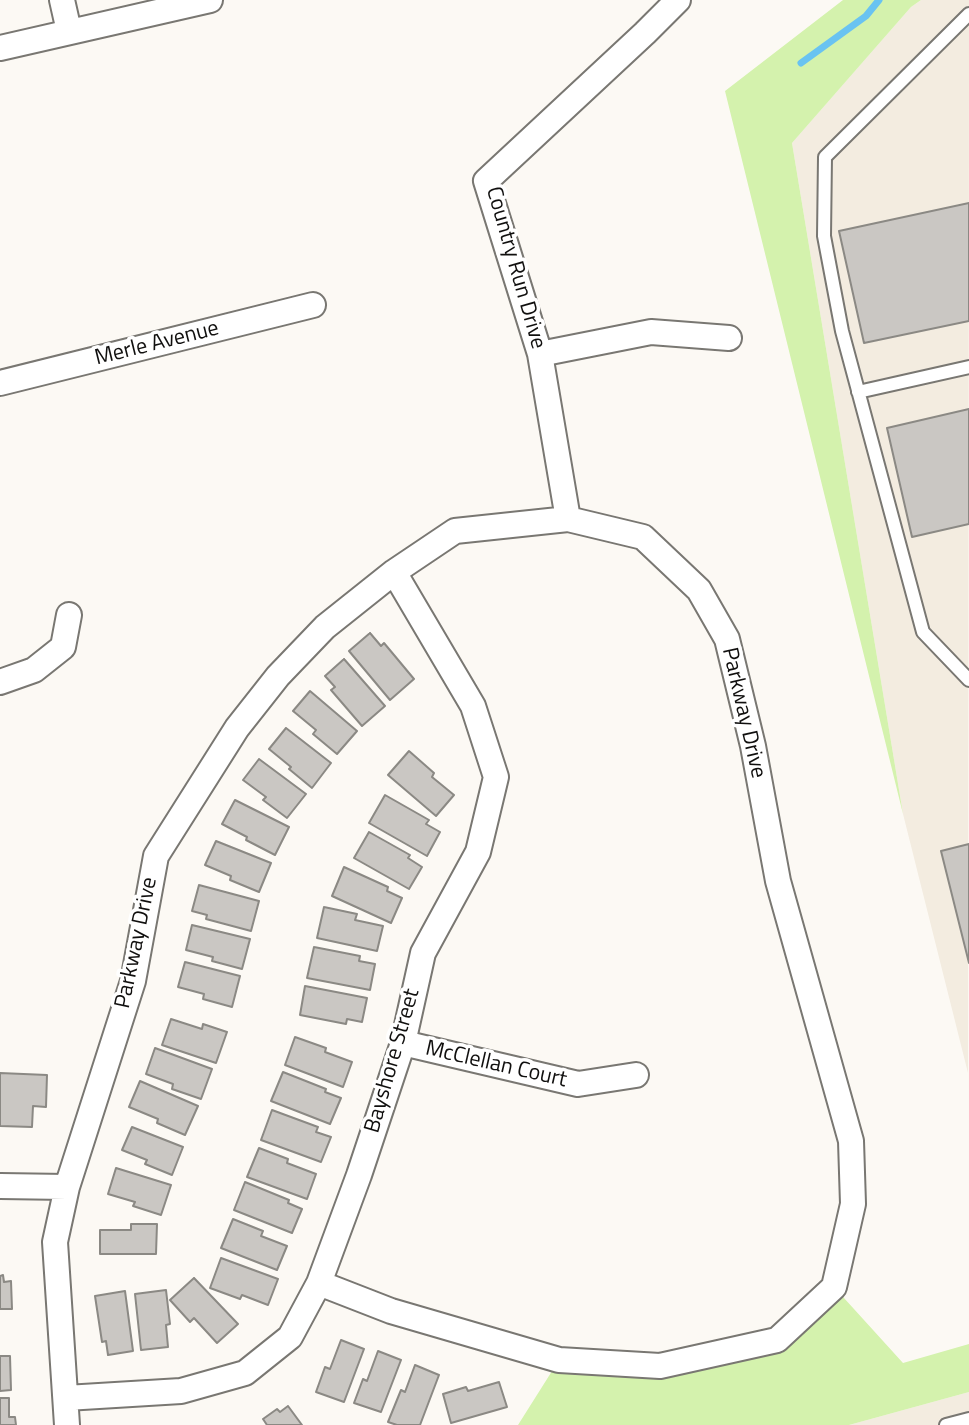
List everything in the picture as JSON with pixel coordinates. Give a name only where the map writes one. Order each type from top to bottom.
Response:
[{"type":"street","points":[[62,0],[69,31]]},
{"type":"street","points":[[0,48],[210,0]]},
{"type":"street","name":"Country Run Drive","points":[[568,519],[540,354],[486,181],[678,0]]},
{"type":"street","name":"Merle Avenue","points":[[0,383],[313,305]]},
{"type":"street","points":[[540,354],[651,332],[729,338]]},
{"type":"street","name":"Parkway Drive","points":[[67,1425],[55,1242],[67,1187],[133,981],[156,856],[237,728],[278,676],[325,627],[394,572],[455,531],[568,519],[643,537],[699,590],[727,639],[753,746],[778,881],[851,1141],[853,1204],[834,1287],[777,1340],[660,1366],[559,1360],[391,1311],[319,1283]]},
{"type":"street","name":"Bayshore Street","points":[[66,1398],[181,1391],[245,1373],[290,1337],[319,1283],[403,1043],[423,953],[478,852],[496,777],[473,706],[394,572]]},
{"type":"street","points":[[0,682],[34,670],[63,647],[69,615]]},
{"type":"street","name":"McClellan Court","points":[[403,1043],[578,1084],[636,1075]]},
{"type":"street","points":[[0,1186],[67,1187]]},
{"type":"lane","points":[[969,14],[825,157],[824,236],[842,331],[923,632],[969,680]]},
{"type":"lane","points":[[858,392],[969,367]]},
{"type":"lane","points":[[946,1425],[969,1419]]},
{"type":"shaded area","points":[[921,0],[969,0],[968,1073],[903,814],[792,143],[911,7]]},
{"type":"shaded area","points":[[969,1392],[969,1425],[849,1425]]},
{"type":"green space","points":[[843,0],[921,0],[911,7],[792,143],[903,814],[725,91]]},
{"type":"green space","points":[[834,1287],[903,1363],[969,1344],[969,1392],[849,1425],[518,1425],[559,1360],[660,1366],[777,1340]]},
{"type":"building","points":[[969,203],[969,321],[864,343],[839,231]]},
{"type":"building","points":[[969,409],[969,524],[912,537],[887,428]]},
{"type":"building","points":[[370,633],[381,646],[384,643],[414,679],[390,700],[349,651]]},
{"type":"building","points":[[344,659],[385,706],[362,726],[331,690],[335,687],[325,676]]},
{"type":"building","points":[[310,691],[357,731],[337,754],[313,734],[316,730],[293,711]]},
{"type":"building","points":[[286,728],[331,763],[312,788],[269,749]]},
{"type":"building","points":[[409,751],[434,773],[432,777],[454,795],[436,816],[388,775]]},
{"type":"building","points":[[259,759],[306,794],[287,818],[243,780]]},
{"type":"building","points":[[385,795],[429,820],[426,824],[440,832],[427,856],[369,823]]},
{"type":"building","points":[[235,800],[289,827],[275,855],[222,824]]},
{"type":"building","points":[[369,832],[410,855],[408,858],[422,867],[409,889],[354,858]]},
{"type":"building","points":[[216,841],[271,863],[259,892],[205,865]]},
{"type":"building","points":[[969,844],[969,963],[941,851]]},
{"type":"building","points":[[344,867],[388,887],[387,891],[402,898],[391,923],[332,896]]},
{"type":"building","points":[[199,885],[259,901],[251,931],[206,919],[207,915],[192,911]]},
{"type":"building","points":[[324,907],[357,914],[355,920],[383,926],[377,951],[317,938]]},
{"type":"building","points":[[192,925],[250,939],[242,969],[186,950]]},
{"type":"building","points":[[314,947],[360,956],[359,961],[375,964],[370,990],[307,978]]},
{"type":"building","points":[[185,962],[240,976],[232,1007],[203,999],[204,994],[178,987]]},
{"type":"building","points":[[305,986],[367,998],[362,1022],[347,1019],[346,1024],[300,1015]]},
{"type":"building","points":[[171,1019],[202,1029],[203,1024],[227,1032],[216,1063],[162,1045]]},
{"type":"building","points":[[295,1037],[352,1062],[343,1087],[285,1065]]},
{"type":"building","points":[[155,1048],[212,1069],[201,1099],[172,1089],[173,1084],[146,1074]]},
{"type":"building","points":[[283,1072],[341,1098],[330,1124],[271,1101]]},
{"type":"building","points":[[0,1073],[47,1075],[46,1107],[33,1106],[32,1127],[0,1126]]},
{"type":"building","points":[[140,1081],[198,1106],[185,1135],[129,1107]]},
{"type":"building","points":[[272,1110],[318,1127],[316,1132],[331,1137],[321,1162],[261,1140]]},
{"type":"building","points":[[132,1127],[183,1147],[172,1175],[122,1150]]},
{"type":"building","points":[[259,1148],[316,1174],[307,1199],[247,1177]]},
{"type":"building","points":[[116,1168],[171,1185],[161,1215],[133,1206],[135,1202],[108,1194]]},
{"type":"building","points":[[245,1182],[289,1200],[288,1203],[302,1209],[292,1233],[234,1210]]},
{"type":"building","points":[[233,1219],[263,1231],[261,1236],[287,1246],[277,1270],[221,1248]]},
{"type":"building","points":[[131,1224],[157,1224],[156,1254],[100,1254],[100,1230],[131,1230]]},
{"type":"building","points":[[221,1258],[278,1279],[268,1305],[210,1288]]},
{"type":"building","points":[[3,1275],[4,1282],[11,1281],[12,1309],[0,1309],[0,1276]]},
{"type":"building","points":[[194,1278],[238,1324],[217,1343],[194,1318],[190,1322],[170,1300]]},
{"type":"building","points":[[166,1290],[170,1324],[166,1325],[168,1347],[141,1350],[135,1294]]},
{"type":"building","points":[[125,1291],[133,1351],[108,1355],[106,1341],[102,1342],[95,1296]]},
{"type":"building","points":[[341,1340],[364,1349],[344,1402],[316,1392],[325,1367],[330,1369]]},
{"type":"building","points":[[378,1351],[401,1360],[381,1412],[354,1403],[363,1379],[367,1381]]},
{"type":"building","points":[[0,1356],[10,1356],[11,1390],[0,1391]]},
{"type":"building","points":[[415,1365],[439,1375],[420,1425],[388,1422],[401,1390],[405,1392]]},
{"type":"building","points":[[499,1382],[507,1407],[451,1423],[443,1394]]},
{"type":"building","points":[[0,1398],[9,1398],[9,1417],[15,1417],[16,1425],[0,1425]]},
{"type":"building","points":[[288,1406],[302,1425],[267,1425],[263,1419],[277,1409],[280,1412]]},
{"type":"waterway","points":[[801,63],[866,16],[879,0]]}]
